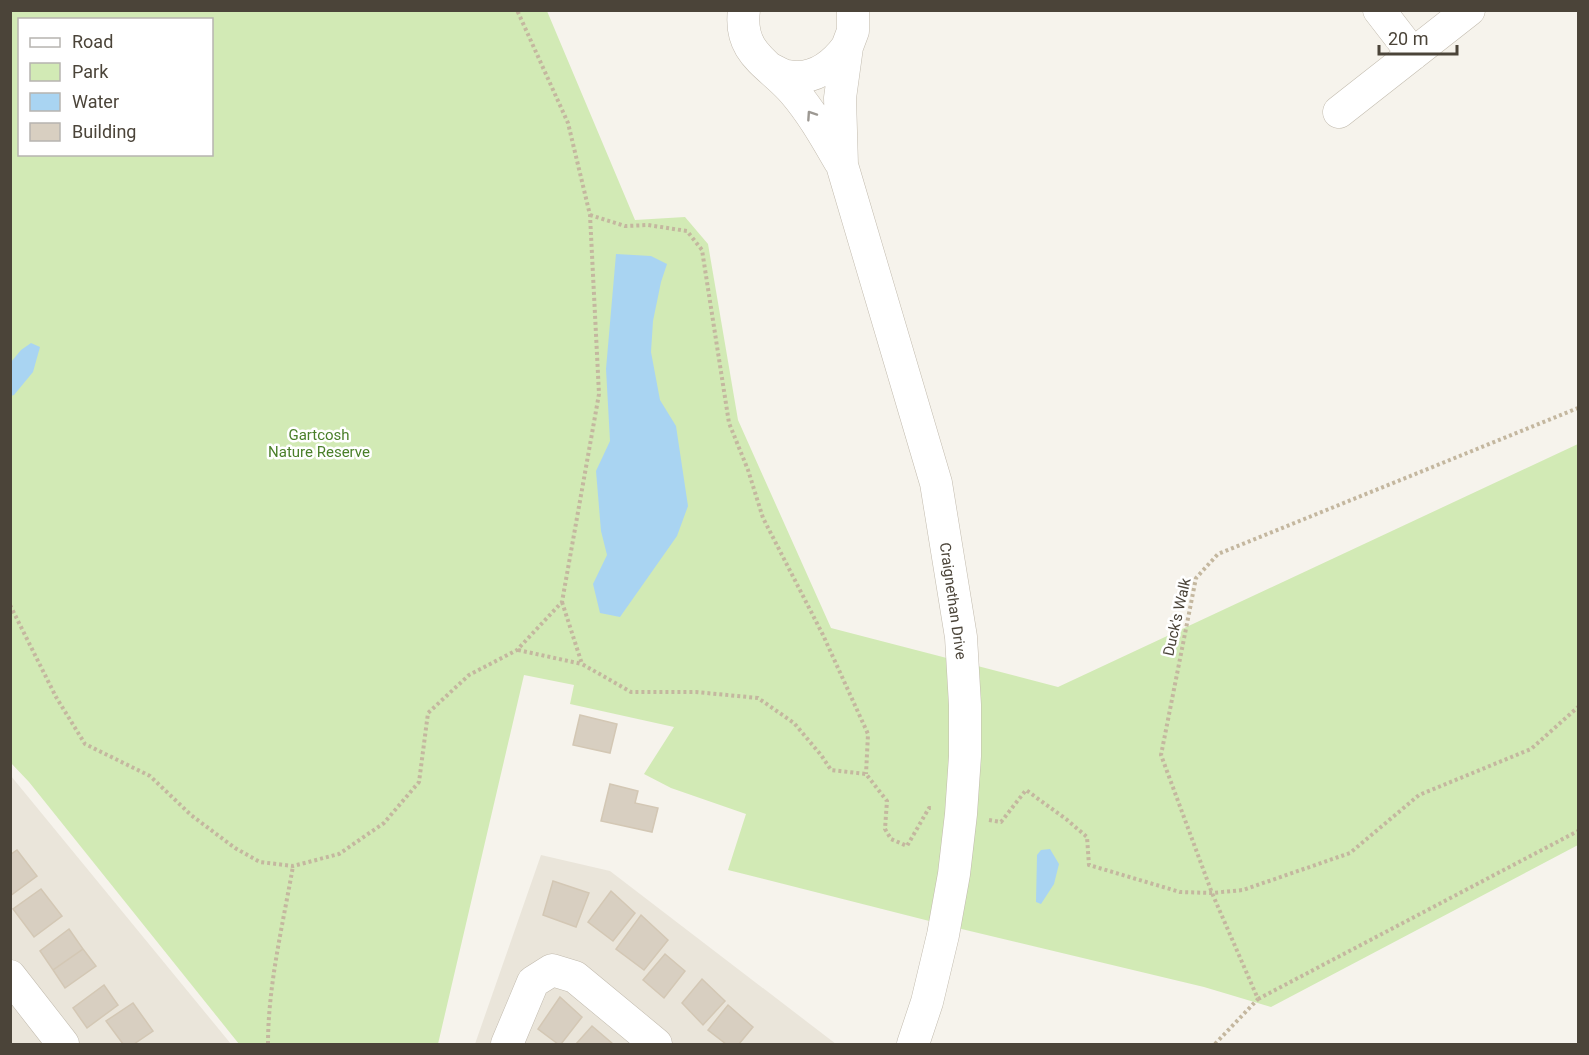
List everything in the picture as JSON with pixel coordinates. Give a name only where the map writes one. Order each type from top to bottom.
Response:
[{"type":"street","points":[[744,10],[746,40],[755,56],[784,82],[805,106],[842,165]]},
{"type":"street","points":[[1379,10],[1413,54]]},
{"type":"street","points":[[1339,112],[1469,10]]},
{"type":"street","points":[[769,68],[786,76],[804,76],[821,72],[836,62],[854,25]]},
{"type":"street","points":[[842,165],[840,98],[854,25]]},
{"type":"street","name":"Craignethan Drive","points":[[842,165],[936,483],[961,637],[965,756],[954,874],[943,935],[927,1002],[913,1044]]},
{"type":"street","points":[[507,1044],[533,982],[552,970],[575,977],[656,1044]]},
{"type":"street","points":[[10,976],[63,1044]]},
{"type":"path","points":[[517,10],[568,123],[590,215],[598,394],[562,602],[582,664]]},
{"type":"path","points":[[590,215],[625,226],[648,225],[687,231],[702,250],[729,423],[748,470],[763,518],[823,635],[868,734],[866,774],[887,801],[885,829],[891,839],[907,846],[929,808],[935,809]]},
{"type":"path","name":"Duck's Walk","points":[[1258,999],[1212,893],[1161,754],[1196,578],[1218,554],[1578,408]]},
{"type":"path","points":[[10,605],[56,697],[85,744],[150,776],[191,815],[235,848],[260,862],[293,866],[339,854],[384,824],[419,782],[428,713],[470,675],[517,650],[562,602]]},
{"type":"path","points":[[517,650],[582,664],[631,692],[696,692],[758,698],[794,723],[822,755],[831,770],[866,774]]},
{"type":"path","points":[[982,818],[1001,822],[1026,790],[1087,837],[1089,865],[1180,892],[1212,893],[1243,890],[1350,853],[1419,795],[1531,749],[1578,707]]},
{"type":"path","points":[[1215,1044],[1258,999],[1578,831]]},
{"type":"path","points":[[268,1044],[268,1025],[279,946],[293,866]]},
{"type":"shaded area","points":[[11,776],[231,1044],[11,1044]]},
{"type":"shaded area","points":[[541,855],[610,871],[836,1044],[475,1044]]},
{"type":"green space","name":"Gartcosh Nature Reserve","points":[[11,11],[547,11],[635,220],[685,217],[708,244],[738,420],[831,628],[1058,687],[1578,444],[1578,845],[1271,1007],[1204,987],[728,870],[746,814],[671,788],[644,774],[674,727],[570,704],[574,685],[524,675],[438,1044],[239,1044],[29,782],[11,763]]},
{"type":"water","points":[[616,254],[651,256],[667,264],[653,321],[651,352],[660,400],[676,426],[688,506],[677,536],[620,617],[600,613],[593,584],[607,555],[601,531],[596,471],[610,441],[606,369]]},
{"type":"water","points":[[31,343],[40,347],[33,372],[11,396],[11,362],[21,350]]},
{"type":"water","points":[[1050,849],[1059,864],[1054,884],[1041,904],[1036,902],[1037,855],[1041,850]]},
{"type":"building","points":[[580,715],[617,724],[610,753],[573,745]]},
{"type":"building","points":[[610,784],[638,791],[635,803],[658,808],[652,832],[601,821]]},
{"type":"building","points":[[17,850],[37,876],[10,896],[10,855]]},
{"type":"building","points":[[553,881],[589,893],[576,927],[543,915]]},
{"type":"building","points":[[41,889],[62,916],[34,937],[13,909]]},
{"type":"building","points":[[611,891],[635,913],[613,941],[588,922]]},
{"type":"building","points":[[641,915],[668,940],[644,970],[616,949]]},
{"type":"building","points":[[69,929],[83,949],[53,970],[40,951]]},
{"type":"building","points":[[83,949],[96,966],[65,988],[53,970]]},
{"type":"building","points":[[665,954],[685,971],[664,998],[643,980]]},
{"type":"building","points":[[702,979],[725,1001],[703,1025],[682,1003]]},
{"type":"building","points":[[104,985],[118,1005],[87,1028],[73,1008]]},
{"type":"building","points":[[560,997],[582,1017],[561,1044],[558,1044],[538,1029]]},
{"type":"building","points":[[133,1003],[153,1031],[134,1044],[123,1044],[106,1021]]},
{"type":"building","points":[[728,1005],[753,1027],[739,1044],[726,1044],[708,1030]]},
{"type":"building","points":[[592,1026],[613,1044],[576,1044]]}]
